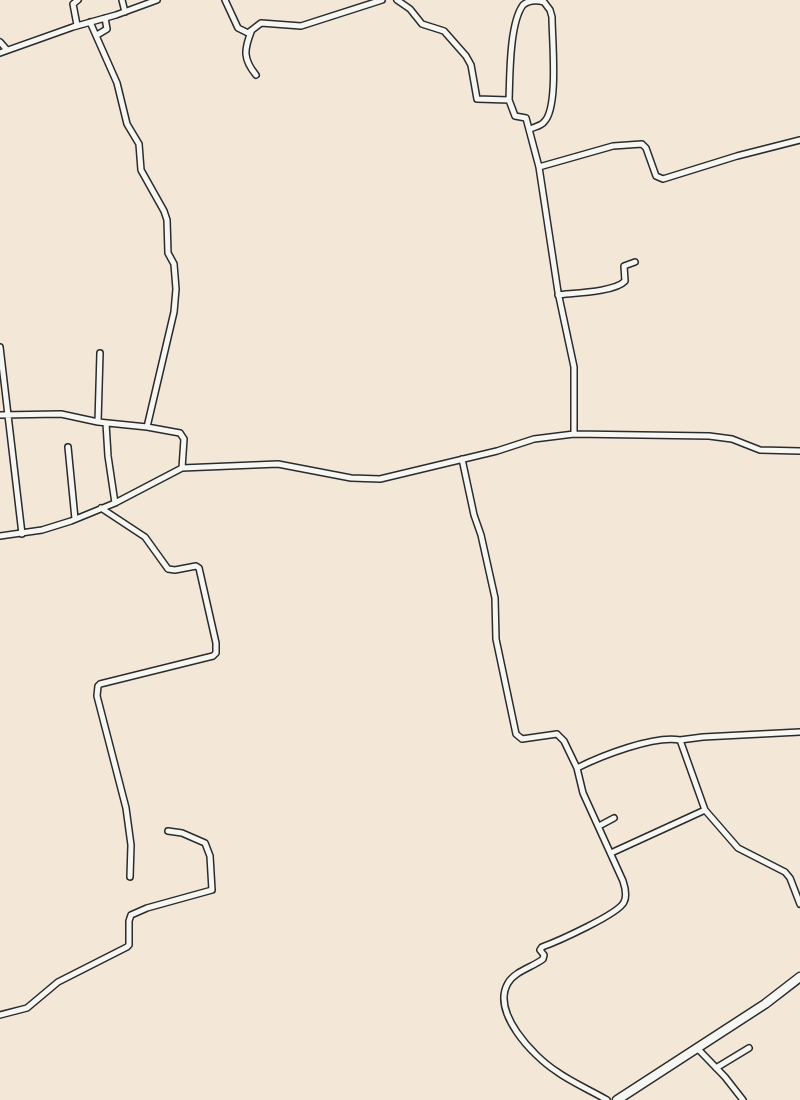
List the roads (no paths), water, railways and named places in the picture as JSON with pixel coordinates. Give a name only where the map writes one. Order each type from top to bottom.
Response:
[{"type":"main road","points":[[617,1100],[769,1002],[800,977]]},
{"type":"street","points":[[77,25],[73,4],[78,0]]},
{"type":"street","points":[[122,0],[125,12]]},
{"type":"street","points":[[0,53],[77,25],[125,12],[157,0]]},
{"type":"street","points":[[225,0],[240,29],[246,33],[251,32]]},
{"type":"street","points":[[256,75],[244,52],[251,32],[262,22],[301,26],[382,0]]},
{"type":"street","points":[[397,0],[410,9],[422,24],[444,31],[466,56],[471,65],[477,99],[509,100]]},
{"type":"street","points":[[530,129],[542,124],[548,117],[554,91],[552,17],[547,5],[544,2],[533,0],[528,2],[521,10],[515,31],[510,64],[509,100],[512,103],[515,116],[526,118],[539,167],[558,295],[574,367],[574,434]]},
{"type":"street","points":[[97,35],[107,29],[105,18]]},
{"type":"street","points":[[90,22],[117,83],[127,124],[139,144],[141,170],[165,215],[168,253],[174,264],[176,289],[174,312],[147,427]]},
{"type":"street","points":[[0,42],[6,50]]},
{"type":"street","points":[[539,167],[612,146],[642,144],[646,148],[656,176],[663,179],[737,156],[800,140]]},
{"type":"street","points":[[558,295],[603,289],[622,284],[625,281],[624,266],[636,262]]},
{"type":"street","points":[[0,346],[22,534]]},
{"type":"street","points":[[98,422],[100,354]]},
{"type":"street","points":[[0,415],[61,414],[98,422],[147,427],[183,435],[182,468]]},
{"type":"street","points":[[106,423],[108,456],[115,503]]},
{"type":"street","points":[[0,536],[42,530],[75,519],[115,503],[182,468],[278,464],[351,478],[372,479],[390,477],[497,451],[534,439],[574,434],[709,436],[732,440],[760,450],[800,451]]},
{"type":"street","points":[[68,447],[75,519]]},
{"type":"street","points":[[462,459],[474,515],[482,535],[495,598],[496,639],[516,734],[522,739],[557,734],[564,741],[577,768],[583,793],[625,886],[625,899],[623,905],[612,913],[568,936],[542,947],[540,950],[544,955],[543,959],[508,982],[504,997],[507,1014],[515,1032],[554,1071],[607,1100]]},
{"type":"street","points":[[101,508],[145,538],[166,568],[175,570],[196,566],[199,568],[216,643],[216,654],[213,656],[100,684],[98,686],[96,696],[126,808],[131,845],[130,877]]},
{"type":"street","points":[[577,768],[633,746],[672,739],[680,740],[703,737],[800,732]]},
{"type":"street","points":[[680,740],[705,810],[740,850],[785,872],[790,878],[800,904]]},
{"type":"street","points":[[611,853],[705,810]]},
{"type":"street","points":[[599,826],[614,818]]},
{"type":"street","points":[[0,1015],[28,1008],[58,982],[127,947],[129,945],[129,921],[131,915],[147,908],[212,890],[210,856],[205,843],[182,833],[168,831]]},
{"type":"street","points":[[716,1068],[749,1048]]},
{"type":"street","points":[[698,1049],[743,1100]]}]
